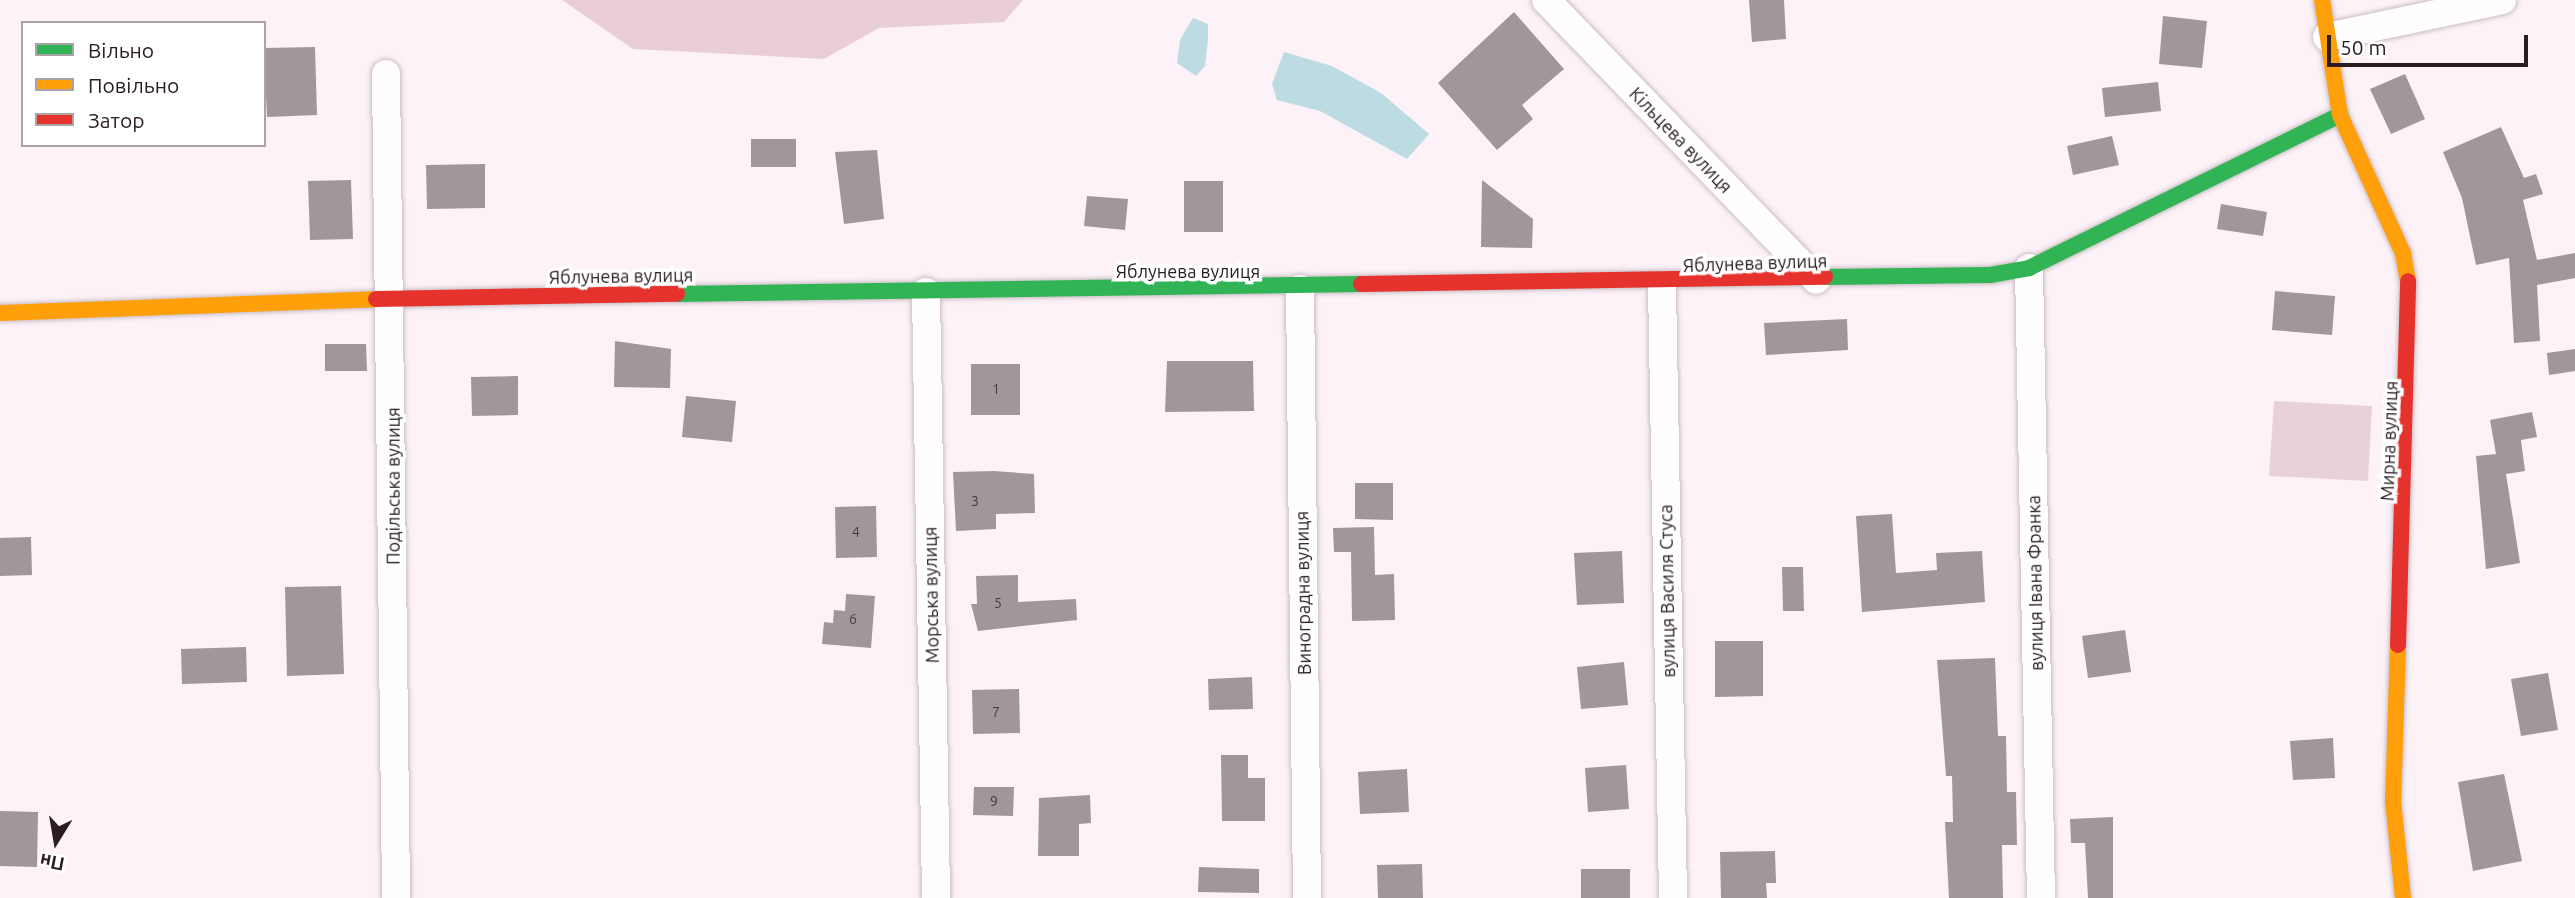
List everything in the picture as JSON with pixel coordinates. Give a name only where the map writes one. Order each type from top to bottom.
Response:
[{"type":"street","name":"Кільцева вулиця","points":[[1546,0],[1816,280]]},
{"type":"street","name":"Мирна вулиця","points":[[2322,0],[2340,115],[2403,253],[2409,288],[2393,801],[2403,898]]},
{"type":"street","points":[[2327,37],[2502,0]]},
{"type":"street","name":"Подільська вулиця","points":[[386,74],[392,298],[396,898]]},
{"type":"street","name":"Яблунева вулиця","points":[[0,313],[392,298],[1662,285],[1816,280],[2029,268],[2340,115]]},
{"type":"street","name":"вулиця Івана Франка","points":[[2029,268],[2041,898]]},
{"type":"street","name":"вулиця Василя Стуса","points":[[1662,285],[1673,898]]},
{"type":"street","name":"Виноградна вулиця","points":[[1300,289],[1307,898]]},
{"type":"street","name":"Морська вулиця","points":[[926,292],[936,898]]},
{"type":"shaded area","points":[[562,0],[1023,0],[1004,22],[879,28],[824,59],[633,49]]},
{"type":"shaded area","points":[[2274,401],[2372,406],[2368,481],[2269,476]]},
{"type":"water","points":[[1193,18],[1208,24],[1205,66],[1196,76],[1177,63],[1180,40]]},
{"type":"water","points":[[1284,52],[1332,66],[1381,93],[1429,134],[1407,159],[1320,111],[1277,100],[1272,84]]},
{"type":"building","points":[[1749,0],[1784,0],[1786,39],[1752,42]]},
{"type":"building","points":[[1514,12],[1564,69],[1522,105],[1533,119],[1497,150],[1438,83]]},
{"type":"building","points":[[2163,16],[2207,21],[2202,68],[2159,64]]},
{"type":"building","points":[[315,47],[317,115],[267,117],[266,48]]},
{"type":"building","points":[[2405,74],[2425,119],[2391,134],[2370,89]]},
{"type":"building","points":[[2158,82],[2161,111],[2105,117],[2102,88]]},
{"type":"building","points":[[2501,127],[2524,178],[2536,174],[2543,194],[2523,200],[2537,260],[2575,253],[2575,278],[2537,285],[2540,341],[2514,343],[2509,258],[2476,265],[2462,198],[2443,152]]},
{"type":"building","points":[[2112,136],[2119,165],[2073,175],[2067,146]]},
{"type":"building","points":[[751,139],[796,139],[796,167],[751,167]]},
{"type":"building","points":[[877,150],[884,219],[844,224],[835,152]]},
{"type":"building","points":[[485,164],[485,208],[427,209],[426,165]]},
{"type":"building","points":[[351,180],[353,239],[310,240],[308,181]]},
{"type":"building","points":[[1482,180],[1533,219],[1532,248],[1481,247]]},
{"type":"building","points":[[1184,181],[1223,181],[1223,232],[1184,232]]},
{"type":"building","points":[[1087,196],[1128,199],[1125,230],[1084,226]]},
{"type":"building","points":[[2221,204],[2267,212],[2263,236],[2217,229]]},
{"type":"building","points":[[2275,291],[2335,296],[2332,335],[2272,330]]},
{"type":"building","points":[[1847,319],[1848,350],[1766,355],[1764,323]]},
{"type":"building","points":[[615,341],[671,349],[670,388],[614,387]]},
{"type":"building","points":[[325,344],[366,344],[367,371],[325,371]]},
{"type":"building","points":[[2575,349],[2575,371],[2549,375],[2547,353]]},
{"type":"building","points":[[1167,361],[1253,361],[1254,411],[1165,412]]},
{"type":"building","points":[[971,364],[1020,364],[1020,415],[971,415]]},
{"type":"building","points":[[518,376],[518,415],[472,416],[471,377]]},
{"type":"building","points":[[686,396],[736,401],[732,442],[682,437]]},
{"type":"building","points":[[2532,412],[2537,437],[2521,440],[2525,471],[2506,474],[2520,563],[2486,569],[2476,456],[2496,454],[2490,420]]},
{"type":"building","points":[[953,472],[1034,474],[1035,513],[996,514],[996,529],[956,531]]},
{"type":"building","points":[[1355,483],[1393,483],[1393,520],[1355,519]]},
{"type":"building","points":[[876,506],[877,557],[836,558],[835,507]]},
{"type":"building","points":[[1892,514],[1896,573],[1937,570],[1936,553],[1982,551],[1985,602],[1862,612],[1856,516]]},
{"type":"building","points":[[1374,527],[1375,575],[1394,574],[1395,620],[1352,621],[1351,552],[1334,552],[1333,528]]},
{"type":"building","points":[[31,537],[32,575],[0,576],[0,538]]},
{"type":"building","points":[[1622,551],[1624,603],[1577,605],[1574,553]]},
{"type":"building","points":[[1782,567],[1803,567],[1804,611],[1783,611]]},
{"type":"building","points":[[1018,575],[1018,602],[1076,599],[1077,620],[978,631],[971,604],[977,604],[976,576]]},
{"type":"building","points":[[341,586],[344,674],[287,676],[285,587]]},
{"type":"building","points":[[846,594],[875,596],[871,648],[822,644],[824,622],[833,623],[834,610],[845,611]]},
{"type":"building","points":[[2125,630],[2131,672],[2088,678],[2082,636]]},
{"type":"building","points":[[1715,641],[1763,641],[1763,696],[1715,697]]},
{"type":"building","points":[[246,647],[247,682],[182,684],[181,649]]},
{"type":"building","points":[[1995,658],[1998,736],[2006,736],[2007,792],[2016,792],[2017,845],[2002,845],[2003,898],[1949,898],[1945,822],[1953,822],[1952,776],[1946,776],[1937,660]]},
{"type":"building","points":[[1624,662],[1628,705],[1581,709],[1577,667]]},
{"type":"building","points":[[2548,673],[2558,730],[2521,736],[2511,679]]},
{"type":"building","points":[[1252,677],[1253,709],[1209,710],[1208,679]]},
{"type":"building","points":[[1019,689],[1020,733],[973,734],[972,690]]},
{"type":"building","points":[[2333,738],[2335,778],[2293,780],[2290,741]]},
{"type":"building","points":[[1221,755],[1248,755],[1248,778],[1265,778],[1265,821],[1222,821]]},
{"type":"building","points":[[1626,765],[1629,809],[1588,812],[1585,768]]},
{"type":"building","points":[[1407,769],[1409,812],[1360,814],[1358,772]]},
{"type":"building","points":[[2504,774],[2522,861],[2473,871],[2458,782]]},
{"type":"building","points":[[974,787],[1014,787],[1013,816],[973,815]]},
{"type":"building","points":[[1090,795],[1091,823],[1079,824],[1079,856],[1038,856],[1039,798]]},
{"type":"building","points":[[0,811],[38,812],[37,867],[0,866]]},
{"type":"building","points":[[2113,817],[2113,898],[2088,898],[2085,843],[2071,843],[2070,819]]},
{"type":"building","points":[[1775,851],[1776,883],[1766,883],[1767,898],[1721,898],[1720,852]]},
{"type":"building","points":[[1422,864],[1423,898],[1378,898],[1377,865]]},
{"type":"building","points":[[1199,867],[1259,869],[1259,893],[1198,892]]},
{"type":"building","points":[[1581,869],[1630,869],[1630,898],[1581,898]]},
{"type":"traffic: fast","points":[[1825,277],[1990,275],[2029,268],[2340,115]]},
{"type":"traffic: fast","points":[[677,294],[1361,284]]},
{"type":"traffic: slow","points":[[2322,0],[2340,115],[2403,253],[2408,281]]},
{"type":"traffic: slow","points":[[0,313],[376,299]]},
{"type":"traffic: slow","points":[[2398,645],[2393,801],[2403,898]]},
{"type":"traffic: jam","points":[[1361,284],[1825,277]]},
{"type":"traffic: jam","points":[[2398,645],[2408,281]]},
{"type":"traffic: jam","points":[[376,299],[677,294]]}]
